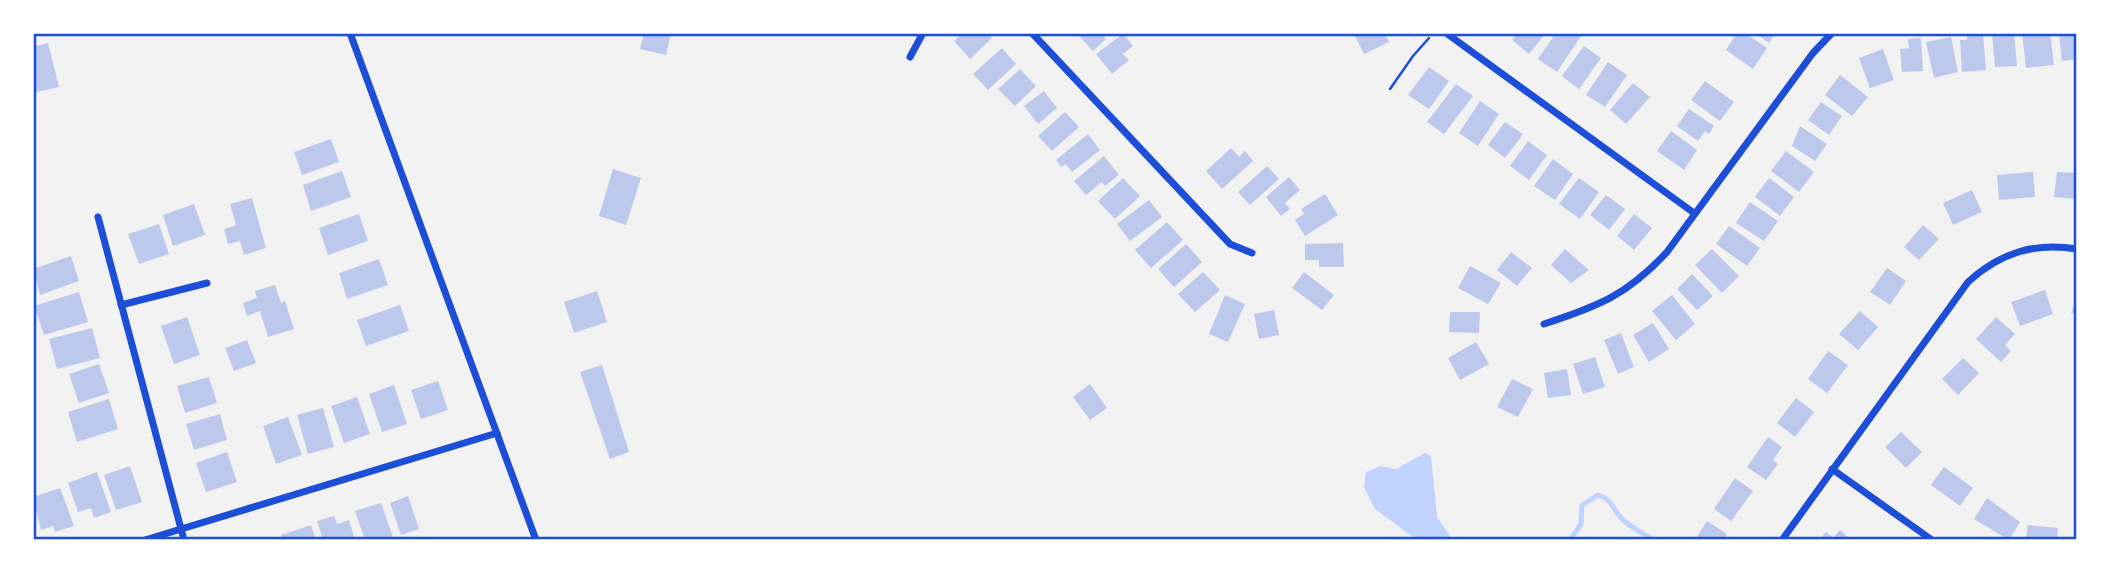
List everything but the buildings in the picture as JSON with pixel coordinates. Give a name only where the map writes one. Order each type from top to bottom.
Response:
[{"type":"street","points":[[350,33],[537,540]]},
{"type":"street","points":[[910,58],[923,33]]},
{"type":"street","points":[[1032,33],[1230,244],[1252,253]]},
{"type":"street","points":[[1446,33],[1695,213]]},
{"type":"street","points":[[1544,324],[1618,296],[1644,277],[1667,252],[1813,53],[1832,33]]},
{"type":"street","points":[[97,217],[184,540]]},
{"type":"street","points":[[1782,540],[1953,299],[1979,272],[1993,262],[2023,249],[2058,246],[2077,249]]},
{"type":"street","points":[[121,305],[207,283]]},
{"type":"street","points":[[145,540],[497,433]]},
{"type":"street","points":[[1832,469],[1932,540]]},
{"type":"path","points":[[1390,89],[1429,38]]},
{"type":"water","points":[[1425,453],[1431,456],[1437,517],[1453,540],[1417,540],[1375,509],[1364,487],[1366,472],[1381,466],[1396,469]]},
{"type":"waterway","points":[[1570,540],[1581,524],[1582,505],[1598,495],[1609,502],[1636,530],[1654,540]]}]
